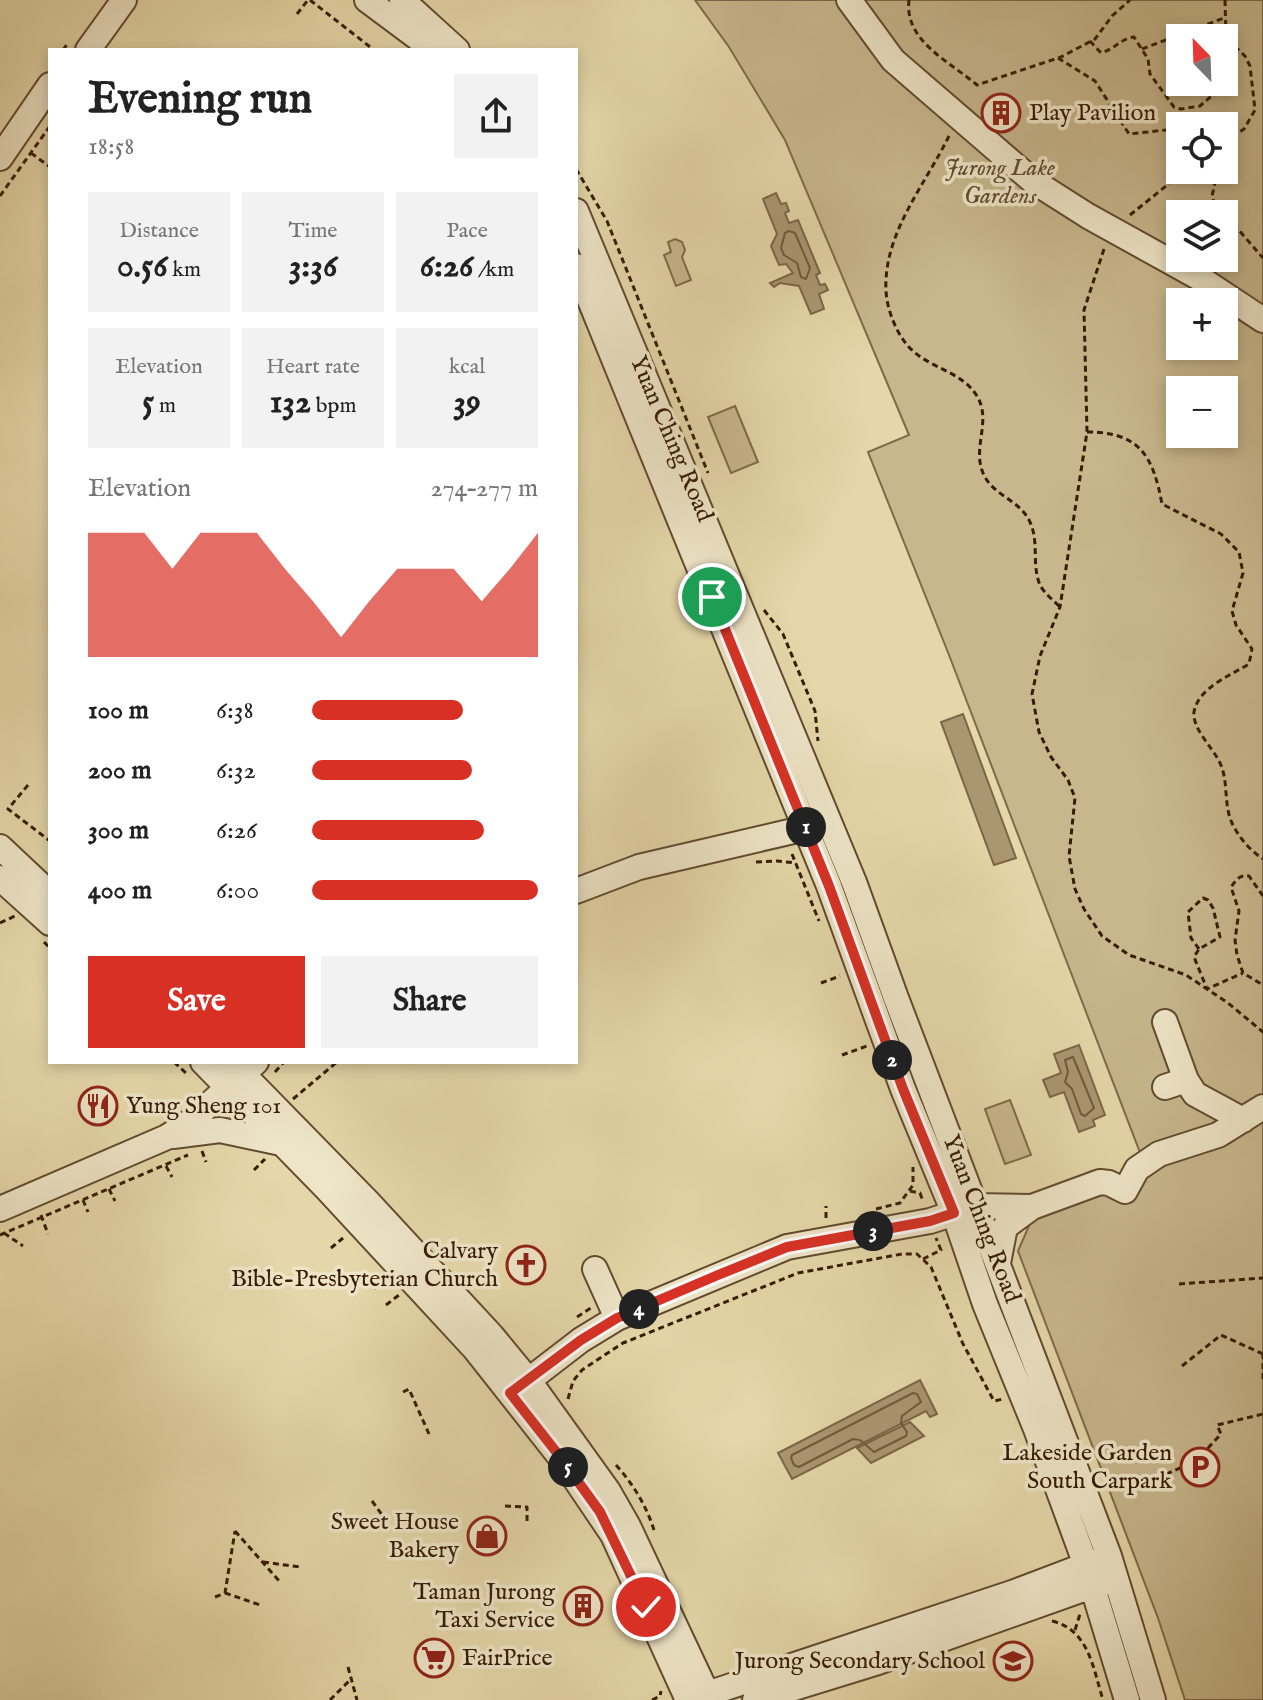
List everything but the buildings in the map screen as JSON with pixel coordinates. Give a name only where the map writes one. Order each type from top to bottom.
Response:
[{"type":"street","points":[[76,48],[110,0]]},
{"type":"street","points":[[89,48],[124,0]]},
{"type":"street","points":[[367,0],[428,48]]},
{"type":"street","points":[[402,0],[455,48]]},
{"type":"street","points":[[849,0],[893,60],[1033,181],[1198,277],[1263,320]]},
{"type":"street","points":[[0,158],[48,88]]},
{"type":"street","points":[[0,174],[48,106]]},
{"type":"street","name":"Yuan Ching Road","points":[[578,216],[722,593],[818,825],[965,1210],[985,1304],[1036,1429],[1101,1571],[1153,1700]]},
{"type":"street","name":"Yuan Ching Road","points":[[578,270],[722,593]]},
{"type":"street","points":[[578,890],[639,867],[818,825]]},
{"type":"street","points":[[0,847],[48,892]]},
{"type":"street","points":[[0,878],[48,921]]},
{"type":"street","points":[[1165,1022],[1176,1084],[1195,1094],[1253,1114]]},
{"type":"street","points":[[211,1064],[240,1071],[388,1224],[492,1336],[519,1387]]},
{"type":"street","points":[[1,1226],[167,1137],[190,1122],[240,1071]]},
{"type":"street","points":[[240,1071],[274,1154]]},
{"type":"street","points":[[997,1265],[1005,1227],[1032,1207],[1100,1182],[1125,1191],[1137,1169],[1159,1154],[1218,1135],[1253,1114]]},
{"type":"street","points":[[167,1137],[220,1130],[274,1154],[519,1387],[608,1491],[628,1526],[699,1698],[1101,1571]]},
{"type":"street","points":[[519,1387],[581,1340],[612,1308],[787,1247],[930,1221],[965,1210],[1032,1207]]},
{"type":"street","name":"Yuan Ching Road","points":[[965,1210],[997,1265],[1101,1571],[1127,1700]]},
{"type":"street","points":[[595,1269],[612,1308]]},
{"type":"street","points":[[755,1700],[878,1662],[1101,1571]]},
{"type":"path","points":[[297,14],[309,0],[371,48]]},
{"type":"path","points":[[909,0],[907,15],[913,31],[977,85],[1058,58],[1090,41],[1130,0]]},
{"type":"path","points":[[1225,0],[1226,38],[1245,56],[1250,66],[1255,110],[1238,133]]},
{"type":"path","points":[[1207,24],[1226,17]]},
{"type":"path","points":[[1090,41],[1101,53],[1113,50],[1123,39],[1134,37],[1148,59],[1150,74],[1174,107],[1200,106],[1211,96]]},
{"type":"path","points":[[1142,49],[1166,40]]},
{"type":"path","points":[[1058,58],[1095,81],[1129,134],[1166,130]]},
{"type":"path","points":[[1255,110],[1263,112]]},
{"type":"path","points":[[957,117],[949,138],[893,241],[885,273],[886,296],[894,323],[913,351],[968,384],[979,399],[984,421],[978,449],[982,471],[991,489],[1028,517],[1036,538],[1041,588],[1060,607]]},
{"type":"path","points":[[0,196],[48,129]]},
{"type":"path","points":[[31,153],[48,166]]},
{"type":"path","points":[[578,172],[607,221],[657,340]]},
{"type":"path","points":[[1167,184],[1114,229],[1105,246],[1084,310],[1087,432],[1060,607],[1040,656],[1032,694],[1039,732],[1051,757],[1068,780],[1075,798],[1069,856],[1075,889],[1102,936],[1129,955],[1186,975],[1228,1003],[1263,1032]]},
{"type":"path","points":[[1238,229],[1263,258]]},
{"type":"path","points":[[1087,432],[1111,432],[1135,442],[1152,466],[1162,504],[1221,534],[1239,552],[1243,573],[1232,611],[1236,625],[1252,649],[1249,664],[1213,686],[1202,696],[1194,712],[1196,723],[1225,775],[1226,804],[1232,824],[1244,842],[1263,859]]},
{"type":"path","points":[[28,785],[8,809],[48,839]]},
{"type":"path","points":[[1263,896],[1249,876],[1242,875],[1231,887],[1239,911],[1235,940],[1237,955],[1243,973],[1263,985]]},
{"type":"path","points":[[1199,949],[1191,938],[1188,912],[1203,898],[1213,908],[1220,937],[1199,949],[1194,957],[1207,989]]},
{"type":"path","points":[[0,923],[16,916]]},
{"type":"path","points":[[1207,989],[1243,973]]},
{"type":"path","points":[[842,1055],[867,1046]]},
{"type":"path","points":[[284,1095],[290,1101],[335,1064]]},
{"type":"path","points":[[206,1162],[201,1150],[211,1147]]},
{"type":"path","points":[[256,1152],[274,1154]]},
{"type":"path","points":[[254,1170],[274,1154]]},
{"type":"path","points":[[1,1226],[83,1200],[189,1155]]},
{"type":"path","points":[[166,1165],[172,1177]]},
{"type":"path","points":[[109,1189],[115,1201]]},
{"type":"path","points":[[870,1210],[900,1203],[910,1191]]},
{"type":"path","points":[[83,1200],[88,1212]]},
{"type":"path","points":[[826,1206],[826,1217]]},
{"type":"path","points":[[1,1226],[23,1246]]},
{"type":"path","points":[[567,1400],[573,1381],[582,1370],[623,1343],[798,1273],[917,1254],[931,1267],[963,1344],[994,1401],[1004,1398],[1008,1406]]},
{"type":"path","points":[[374,1289],[390,1274]]},
{"type":"path","points":[[1179,1284],[1263,1278]]},
{"type":"path","points":[[386,1305],[404,1291]]},
{"type":"path","points":[[572,1320],[612,1308]]},
{"type":"path","points":[[1182,1366],[1221,1335],[1263,1354],[1263,1380]]},
{"type":"path","points":[[403,1392],[409,1389],[429,1434]]},
{"type":"path","points":[[1157,1478],[1196,1461],[1221,1434],[1217,1425],[1263,1414]]},
{"type":"path","points":[[372,1501],[385,1519]]},
{"type":"path","points":[[505,1506],[527,1507],[527,1523]]},
{"type":"path","points":[[225,1593],[235,1531],[281,1583]]},
{"type":"path","points":[[263,1562],[300,1567]]},
{"type":"path","points":[[215,1597],[225,1593],[260,1605]]},
{"type":"path","points":[[1075,1630],[1085,1644],[1103,1700]]},
{"type":"path","points":[[348,1667],[357,1700]]},
{"type":"path","points":[[330,1700],[351,1678]]},
{"type":"path","points":[[652,1700],[661,1698],[661,1685]]},
{"type":"green space","name":"Jurong Lake Gardens","points":[[695,0],[1263,0],[1263,1700],[1185,1700],[1158,1618],[1018,1251],[1031,1221],[1149,1176],[868,452],[909,435],[785,140],[729,47]]},
{"type":"green space","points":[[675,239],[682,242],[685,250],[682,257],[691,280],[676,286],[664,255],[671,252],[668,242]]},
{"type":"green space","points":[[735,406],[758,462],[731,473],[708,417]]},
{"type":"green space","points":[[1010,1100],[1031,1155],[1005,1164],[985,1109]]},
{"type":"water","points":[[776,193],[781,204],[786,203],[789,211],[785,213],[789,223],[798,220],[820,273],[816,275],[820,285],[825,284],[828,290],[819,294],[824,309],[811,314],[799,286],[780,283],[774,287],[770,283],[793,273],[786,264],[779,265],[771,246],[777,234],[763,199]]},
{"type":"water","points":[[963,714],[1016,858],[994,865],[941,722]]},
{"type":"water","points":[[1079,1045],[1105,1115],[1093,1120],[1095,1126],[1079,1132],[1064,1092],[1050,1097],[1043,1080],[1061,1073],[1054,1054]]},
{"type":"water","points":[[920,1380],[937,1414],[930,1417],[926,1411],[792,1479],[778,1453]]},
{"type":"water","points":[[910,1422],[924,1436],[871,1463],[857,1448]]},
{"type":"place","name":"Play Pavilion","points":[[1001,113]]},
{"type":"place","name":"Yung Sheng 101","points":[[98,1106]]},
{"type":"place","name":"Calvary Bible-Presbyterian Church","points":[[526,1265]]},
{"type":"place","name":"Lakeside Garden South Carpark","points":[[1200,1467]]},
{"type":"place","name":"Sweet House Bakery","points":[[487,1536]]},
{"type":"place","name":"Taman Jurong Taxi Service","points":[[583,1606]]},
{"type":"place","name":"FairPrice","points":[[434,1658]]},
{"type":"place","name":"Jurong Secondary School","points":[[1013,1661]]},
{"type":"route","points":[[646,1607],[600,1512],[510,1393],[581,1340],[617,1318],[787,1247],[930,1221],[954,1213],[903,1089],[829,886],[712,597]]}]
